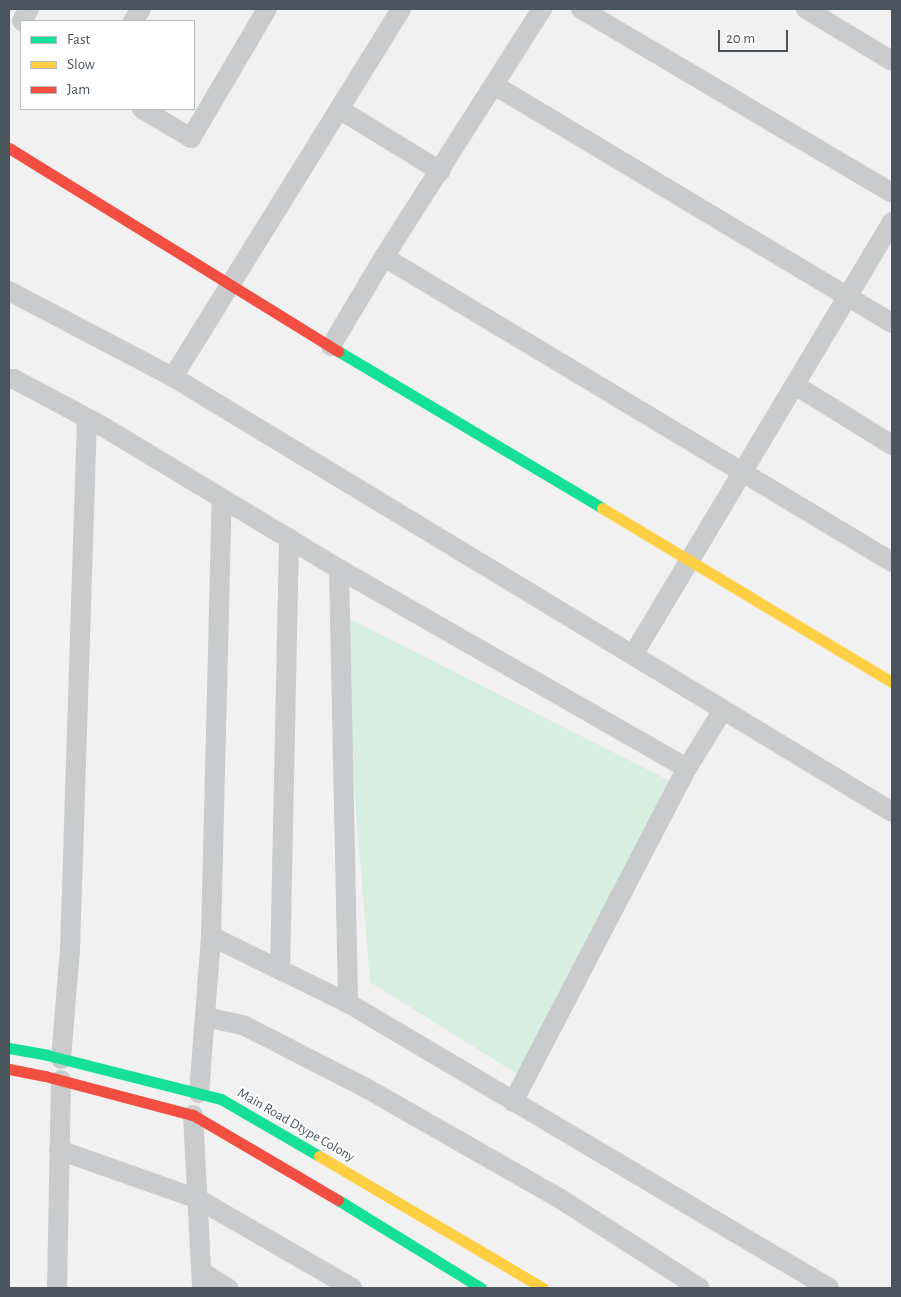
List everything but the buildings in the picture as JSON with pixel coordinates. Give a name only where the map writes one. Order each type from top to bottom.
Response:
[{"type":"main road","points":[[9,148],[230,285],[892,682]]},
{"type":"main road","name":"Main Road Dtype Colony","points":[[9,1048],[61,1058],[221,1099],[543,1288]]},
{"type":"main road","points":[[9,1069],[61,1080],[193,1115],[323,1191],[481,1288]]},
{"type":"street","points":[[23,20],[29,9]]},
{"type":"street","points":[[134,20],[141,9]]},
{"type":"street","points":[[144,110],[191,138],[267,9]]},
{"type":"street","points":[[173,377],[401,9]]},
{"type":"street","points":[[331,346],[384,257],[542,9]]},
{"type":"street","points":[[581,9],[892,194]]},
{"type":"street","points":[[806,9],[892,61]]},
{"type":"street","points":[[494,85],[892,323]]},
{"type":"street","points":[[339,109],[440,171]]},
{"type":"street","points":[[633,655],[691,561],[892,222]]},
{"type":"street","points":[[384,257],[892,562]]},
{"type":"street","points":[[9,291],[173,377],[892,812]]},
{"type":"street","points":[[9,379],[14,379],[87,418],[339,569],[687,768]]},
{"type":"street","points":[[796,385],[892,445]]},
{"type":"street","points":[[61,1058],[70,950],[87,418]]},
{"type":"street","points":[[199,1094],[211,936],[222,499]]},
{"type":"street","points":[[280,970],[289,538]]},
{"type":"street","points":[[339,569],[348,1003]]},
{"type":"street","points":[[513,1102],[687,768],[723,710]]},
{"type":"street","points":[[211,936],[348,1003],[829,1288]]},
{"type":"street","points":[[205,1017],[243,1025],[366,1088],[559,1198],[700,1288]]},
{"type":"street","points":[[58,1288],[61,1080]]},
{"type":"street","points":[[193,1115],[202,1280],[228,1288]]},
{"type":"street","points":[[59,1150],[198,1199],[352,1288]]},
{"type":"green space","points":[[340,614],[678,785],[525,1079],[370,982]]},
{"type":"traffic: fast","points":[[338,351],[602,508]]},
{"type":"traffic: fast","points":[[9,1048],[47,1055],[221,1099],[319,1156]]},
{"type":"traffic: fast","points":[[338,1200],[481,1288]]},
{"type":"traffic: slow","points":[[602,508],[892,682]]},
{"type":"traffic: slow","points":[[319,1156],[543,1288]]},
{"type":"traffic: jam","points":[[9,148],[338,351]]},
{"type":"traffic: jam","points":[[9,1069],[45,1076],[193,1115],[338,1200]]}]
